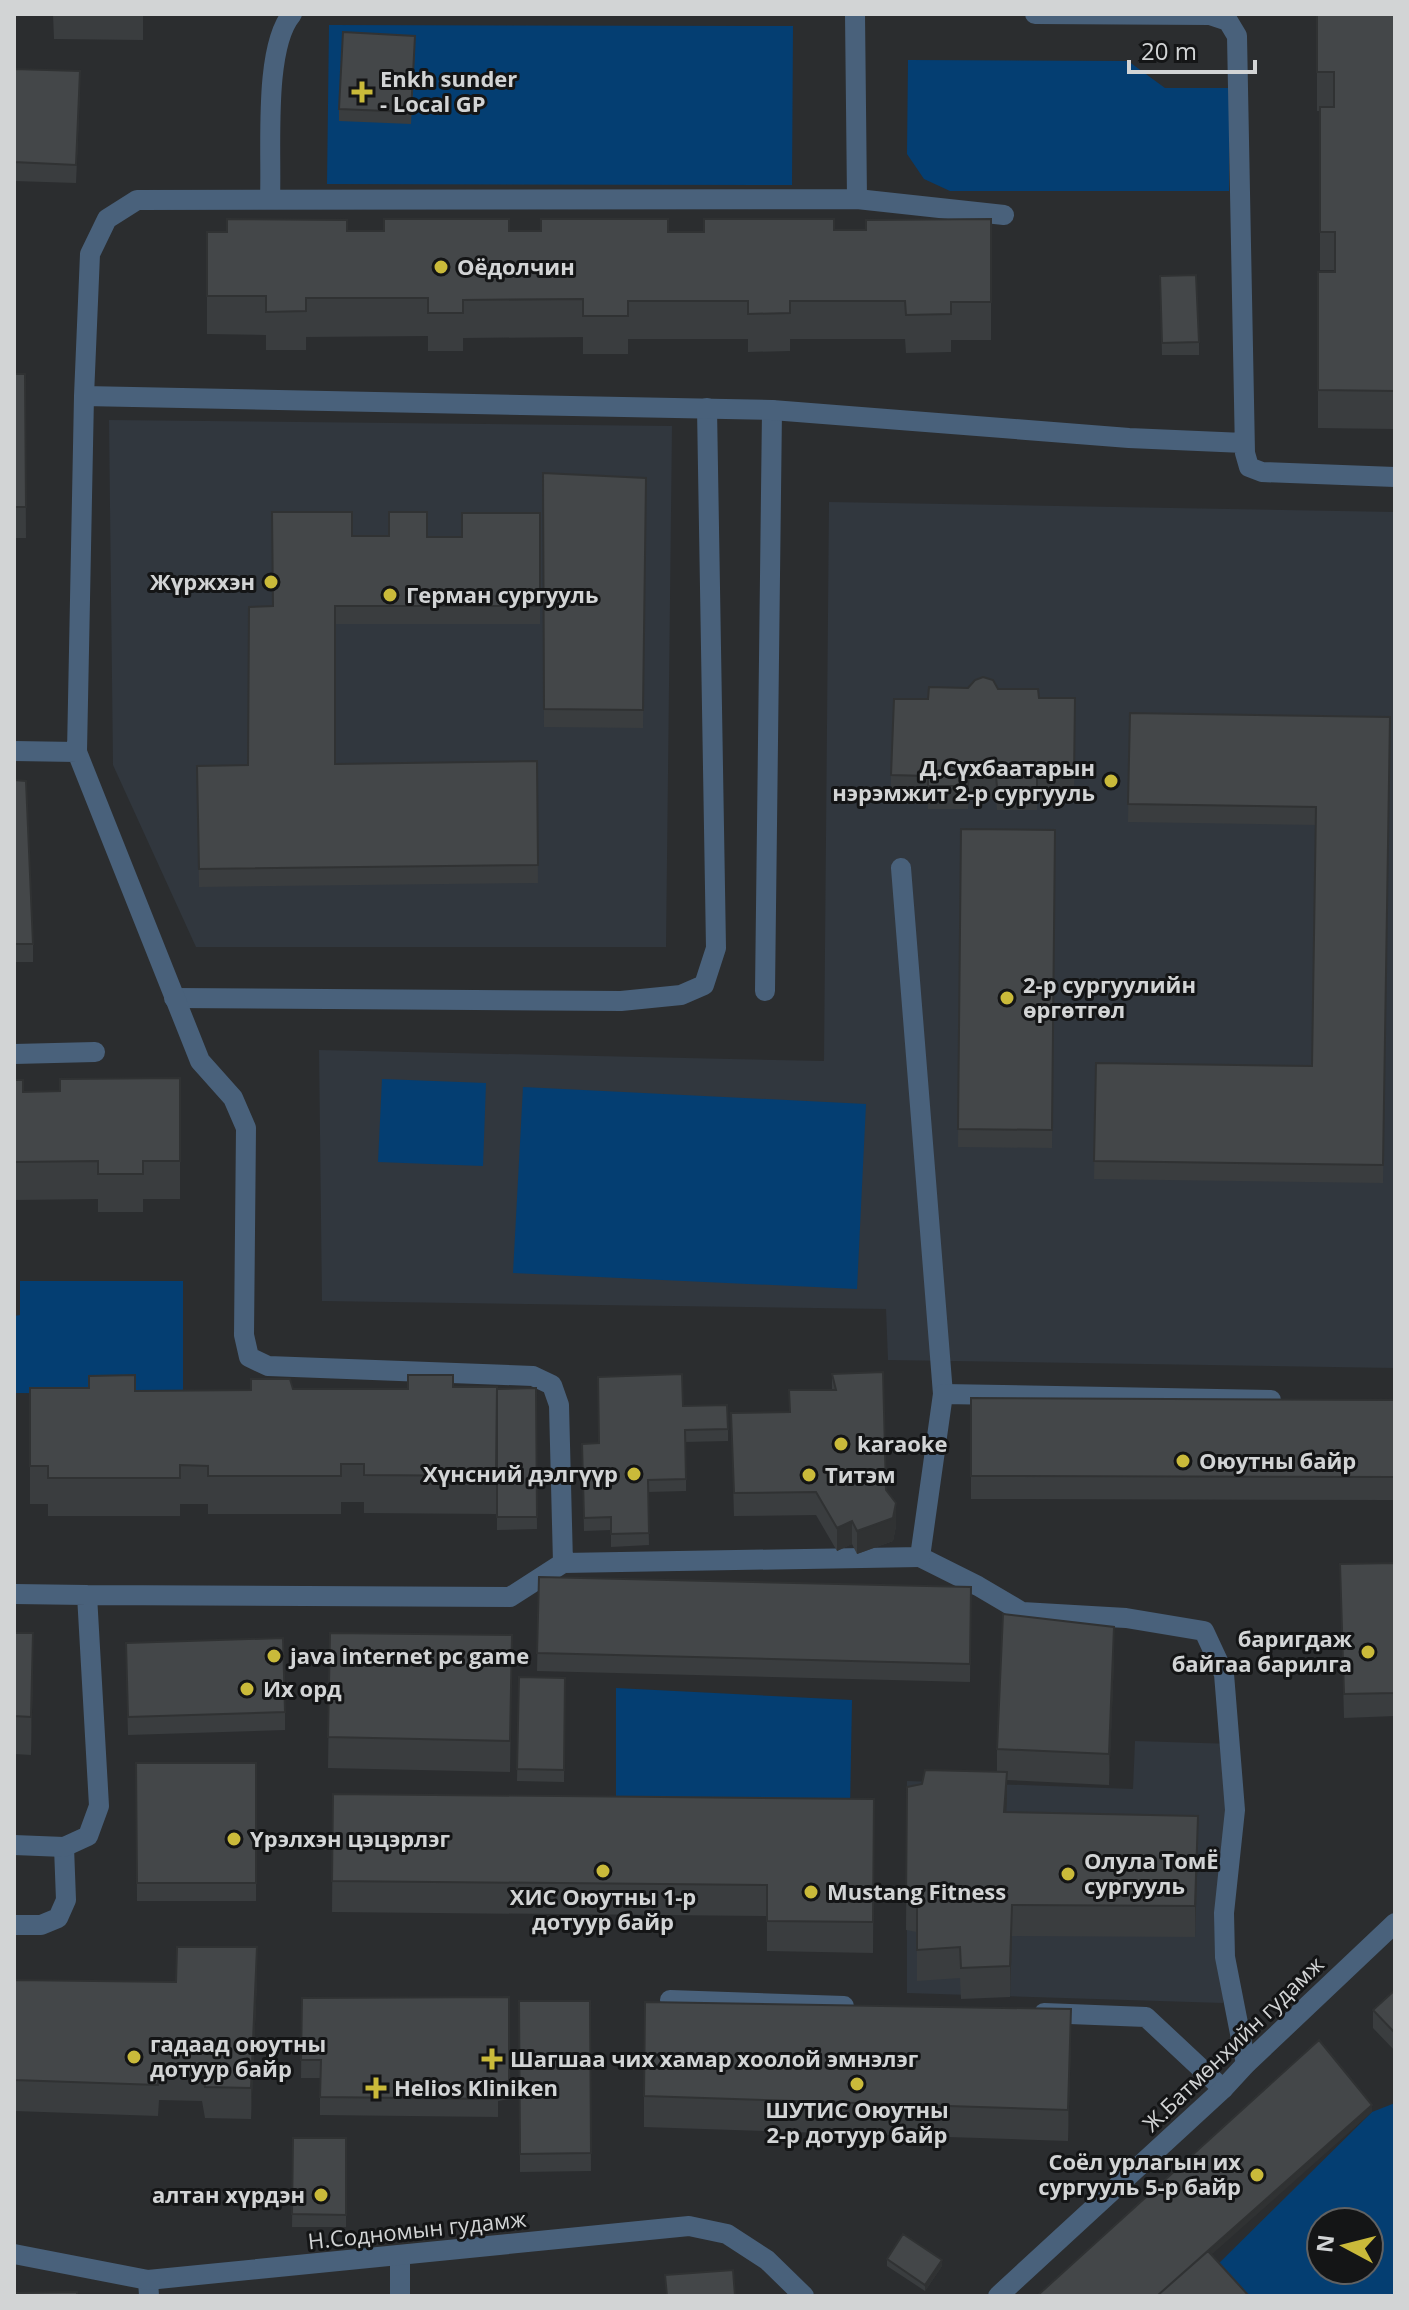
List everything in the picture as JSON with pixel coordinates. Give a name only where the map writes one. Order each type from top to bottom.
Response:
[{"type":"street","points":[[270,198],[274,62],[282,26],[292,14]]},
{"type":"street","points":[[855,14],[857,199]]},
{"type":"street","points":[[1035,14],[1210,15],[1228,21],[1237,36],[1244,443],[1249,467],[1262,472],[1395,477]]},
{"type":"street","points":[[563,1563],[559,1405],[552,1385],[533,1376],[268,1366],[249,1357],[244,1335],[246,1128],[233,1098],[200,1061],[77,752],[90,254],[107,219],[137,200],[857,199],[1004,215]]},
{"type":"street","points":[[84,396],[772,410],[1129,438],[1244,443]]},
{"type":"street","points":[[174,998],[621,1001],[681,995],[704,985],[716,948],[707,408]]},
{"type":"street","points":[[765,991],[772,410]]},
{"type":"street","points":[[14,751],[77,752]]},
{"type":"street","points":[[901,868],[943,1394],[920,1557]]},
{"type":"street","points":[[14,1054],[95,1052]]},
{"type":"street","points":[[943,1394],[1286,1400]]},
{"type":"street","points":[[14,1594],[510,1597],[563,1563],[920,1557],[1022,1612],[1126,1618],[1204,1631],[1224,1674],[1235,1810],[1224,1913],[1225,1957],[1246,2064]]},
{"type":"street","points":[[14,1845],[64,1847],[88,1836],[99,1806],[87,1595]]},
{"type":"street","points":[[14,1925],[41,1925],[58,1918],[66,1900],[64,1847]]},
{"type":"street","name":"Ж.Батмөнхийн гудамж","points":[[998,2296],[1223,2089],[1395,1923]]},
{"type":"street","points":[[670,2000],[860,2006]]},
{"type":"street","points":[[1019,2012],[1146,2017],[1223,2089]]},
{"type":"street","name":"Н.Содномын гудамж","points":[[14,2254],[148,2288],[400,2256],[689,2226],[727,2234],[767,2260],[804,2296]]},
{"type":"street","points":[[400,2256],[400,2296]]},
{"type":"shaded area","points":[[329,25],[793,26],[792,185],[327,184]]},
{"type":"shaded area","points":[[908,60],[1128,61],[1165,88],[1229,88],[1229,191],[950,191],[924,179],[907,154]]},
{"type":"shaded area","name":"Герман сургууль","points":[[109,420],[672,426],[666,947],[196,947],[113,765]]},
{"type":"shaded area","name":"Д.Сүхбаатарын нэрэмжит 2-р сургууль","points":[[829,502],[1395,512],[1395,1368],[888,1360],[886,1309],[322,1301],[319,1050],[824,1061]]},
{"type":"shaded area","points":[[382,1079],[486,1083],[483,1166],[378,1162]]},
{"type":"shaded area","points":[[523,1087],[866,1104],[857,1289],[513,1273]]},
{"type":"shaded area","points":[[20,1281],[183,1281],[183,1394],[14,1393],[14,1316],[20,1315]]},
{"type":"shaded area","points":[[616,1688],[852,1700],[850,1810],[616,1803]]},
{"type":"shaded area","name":"Олула ТомЁ сургууль","points":[[1135,1741],[1235,1744],[1223,2003],[907,1993],[907,1781],[1133,1789]]},
{"type":"shaded area","points":[[1395,2103],[1395,2296],[1228,2296],[1208,2274],[1372,2112]]},
{"type":"building","points":[[1317,14],[1395,14],[1395,391],[1318,390],[1318,272],[1335,272],[1335,232],[1320,232],[1320,107],[1334,107],[1334,72],[1317,72]]},
{"type":"building","points":[[343,32],[415,36],[411,112],[339,109]]},
{"type":"building","points":[[14,69],[80,71],[76,165],[14,162]]},
{"type":"building","points":[[227,219],[347,220],[347,231],[384,231],[384,219],[509,219],[509,231],[541,231],[541,219],[668,219],[668,232],[704,232],[704,219],[834,219],[834,230],[866,230],[866,220],[991,219],[991,302],[951,302],[951,314],[906,315],[905,301],[790,301],[790,313],[748,314],[748,301],[628,301],[628,316],[583,316],[583,299],[463,300],[463,313],[428,313],[428,298],[306,298],[306,311],[266,312],[266,296],[207,296],[207,232],[227,232]]},
{"type":"building","points":[[1196,275],[1199,342],[1162,343],[1160,276]]},
{"type":"building","points":[[14,374],[25,374],[26,507],[14,507]]},
{"type":"building","points":[[543,473],[646,478],[643,710],[544,709]]},
{"type":"building","points":[[272,512],[352,512],[352,536],[389,536],[389,512],[427,512],[427,537],[462,537],[462,513],[540,513],[540,606],[335,606],[335,764],[537,761],[538,865],[199,869],[197,766],[248,765],[249,607],[273,606]]},
{"type":"building","points":[[983,677],[993,680],[998,689],[1038,689],[1039,698],[1075,698],[1074,778],[1037,778],[1037,787],[997,787],[996,776],[969,776],[968,786],[928,786],[928,776],[891,775],[894,699],[928,699],[929,687],[968,688]]},
{"type":"building","points":[[1130,713],[1390,717],[1383,1165],[1094,1161],[1096,1063],[1312,1066],[1316,807],[1128,804]]},
{"type":"building","points":[[14,780],[26,781],[33,944],[14,944]]},
{"type":"building","name":"2-р сургуулийн өргөтгөл","points":[[961,829],[1055,830],[1052,1130],[958,1129]]},
{"type":"building","points":[[180,1078],[180,1161],[143,1161],[143,1174],[98,1174],[98,1161],[14,1162],[14,1080],[23,1080],[23,1092],[60,1091],[60,1079]]},
{"type":"building","name":"Титэм","points":[[883,1372],[886,1490],[896,1503],[893,1518],[857,1531],[852,1521],[837,1528],[816,1492],[734,1493],[731,1413],[790,1412],[789,1390],[836,1390],[832,1374]]},
{"type":"building","name":"Хүнсний дэлгүүр","points":[[682,1374],[683,1406],[727,1405],[728,1429],[685,1430],[686,1479],[648,1480],[649,1533],[611,1534],[611,1517],[584,1518],[582,1444],[599,1443],[598,1377]]},
{"type":"building","points":[[135,1375],[135,1391],[251,1390],[251,1379],[290,1379],[293,1389],[408,1389],[408,1375],[453,1375],[453,1387],[497,1387],[496,1476],[364,1475],[364,1464],[341,1464],[341,1476],[208,1476],[208,1466],[180,1465],[180,1478],[48,1478],[48,1466],[30,1466],[30,1388],[89,1388],[89,1376]]},
{"type":"building","points":[[536,1388],[537,1517],[497,1517],[497,1389]]},
{"type":"building","name":"Оюутны байр","points":[[971,1398],[1395,1400],[1395,1477],[971,1476]]},
{"type":"building","name":"баригдаж байгаа барилга","points":[[1395,1563],[1395,1693],[1344,1694],[1340,1564]]},
{"type":"building","points":[[539,1577],[971,1587],[970,1664],[537,1653]]},
{"type":"building","points":[[1003,1614],[1114,1627],[1109,1754],[997,1749]]},
{"type":"building","points":[[14,1633],[33,1633],[31,1717],[14,1716]]},
{"type":"building","points":[[330,1633],[512,1635],[510,1741],[328,1737]]},
{"type":"building","points":[[283,1638],[285,1712],[128,1717],[126,1643]]},
{"type":"building","points":[[519,1677],[565,1678],[564,1770],[517,1769]]},
{"type":"building","points":[[136,1763],[256,1763],[256,1883],[137,1883]]},
{"type":"building","name":"Олула ТомЁ сургууль","points":[[925,1770],[1007,1772],[1004,1812],[1198,1816],[1195,1906],[1012,1905],[1010,1966],[961,1968],[960,1947],[917,1950],[917,1901],[906,1900],[907,1787],[922,1784]]},
{"type":"building","name":"ХИС Оюутны 1-р дотуур байр","points":[[333,1794],[874,1799],[873,1922],[767,1921],[767,1885],[332,1881]]},
{"type":"building","name":"гадаад оюутны дотуур байр","points":[[177,1947],[257,1947],[251,2088],[205,2087],[202,2070],[159,2069],[158,2085],[14,2080],[14,1980],[176,1982]]},
{"type":"building","points":[[1395,1990],[1395,2033],[1373,2010]]},
{"type":"building","points":[[509,1997],[509,2081],[498,2083],[498,2099],[320,2097],[321,2060],[301,2060],[302,1998]]},
{"type":"building","points":[[519,2001],[590,2001],[591,2153],[520,2154]]},
{"type":"building","name":"ШУТИС Оюутны 2-р дотуур байр","points":[[645,2002],[1071,2009],[1068,2110],[644,2096]]},
{"type":"building","points":[[1319,2040],[1372,2105],[1157,2296],[1037,2296]]},
{"type":"building","name":"алтан хүрдэн","points":[[293,2138],[346,2138],[346,2215],[292,2214]]},
{"type":"building","points":[[903,2234],[942,2260],[925,2285],[887,2259]]},
{"type":"building","points":[[1208,2251],[1249,2296],[1157,2296]]},
{"type":"building","points":[[733,2270],[735,2296],[667,2296],[665,2275]]},
{"type":"building","points":[[77,2292],[77,2296],[14,2296],[14,2293]]},
{"type":"place","name":"Enkh sunder - Local GP","points":[[362,92]]},
{"type":"place","name":"Oёдолчин","points":[[441,267]]},
{"type":"place","name":"Жүржхэн","points":[[271,582]]},
{"type":"place","name":"Герман сургууль","points":[[390,595]]},
{"type":"place","name":"Д.Сүхбаатарын нэрэмжит 2-р сургууль","points":[[1111,781]]},
{"type":"place","name":"2-р сургуулийн өргөтгөл","points":[[1007,998]]},
{"type":"place","name":"karaoke","points":[[841,1444]]},
{"type":"place","name":"Оюутны байр","points":[[1183,1461]]},
{"type":"place","name":"Хүнсний дэлгүүр","points":[[634,1474]]},
{"type":"place","name":"Титэм","points":[[809,1475]]},
{"type":"place","name":"баригдаж байгаа барилга","points":[[1368,1652]]},
{"type":"place","name":"java internet pc game","points":[[274,1656]]},
{"type":"place","name":"Их орд","points":[[247,1689]]},
{"type":"place","name":"Үрэлхэн цэцэрлэг","points":[[234,1839]]},
{"type":"place","name":"ХИС Оюутны 1-р дотуур байр","points":[[603,1871]]},
{"type":"place","name":"Олула ТомЁ сургууль","points":[[1068,1874]]},
{"type":"place","name":"Mustang Fitness","points":[[811,1892]]},
{"type":"place","name":"гадаад оюутны дотуур байр","points":[[134,2057]]},
{"type":"place","name":"Шагшаа чих хамар хоолой эмнэлэг","points":[[492,2059]]},
{"type":"place","name":"ШУТИС Оюутны 2-р дотуур байр","points":[[857,2084]]},
{"type":"place","name":"Helios Kliniken","points":[[376,2088]]},
{"type":"place","name":"Соёл урлагын их сургууль 5-р байр","points":[[1257,2175]]},
{"type":"place","name":"алтан хүрдэн","points":[[321,2195]]}]
